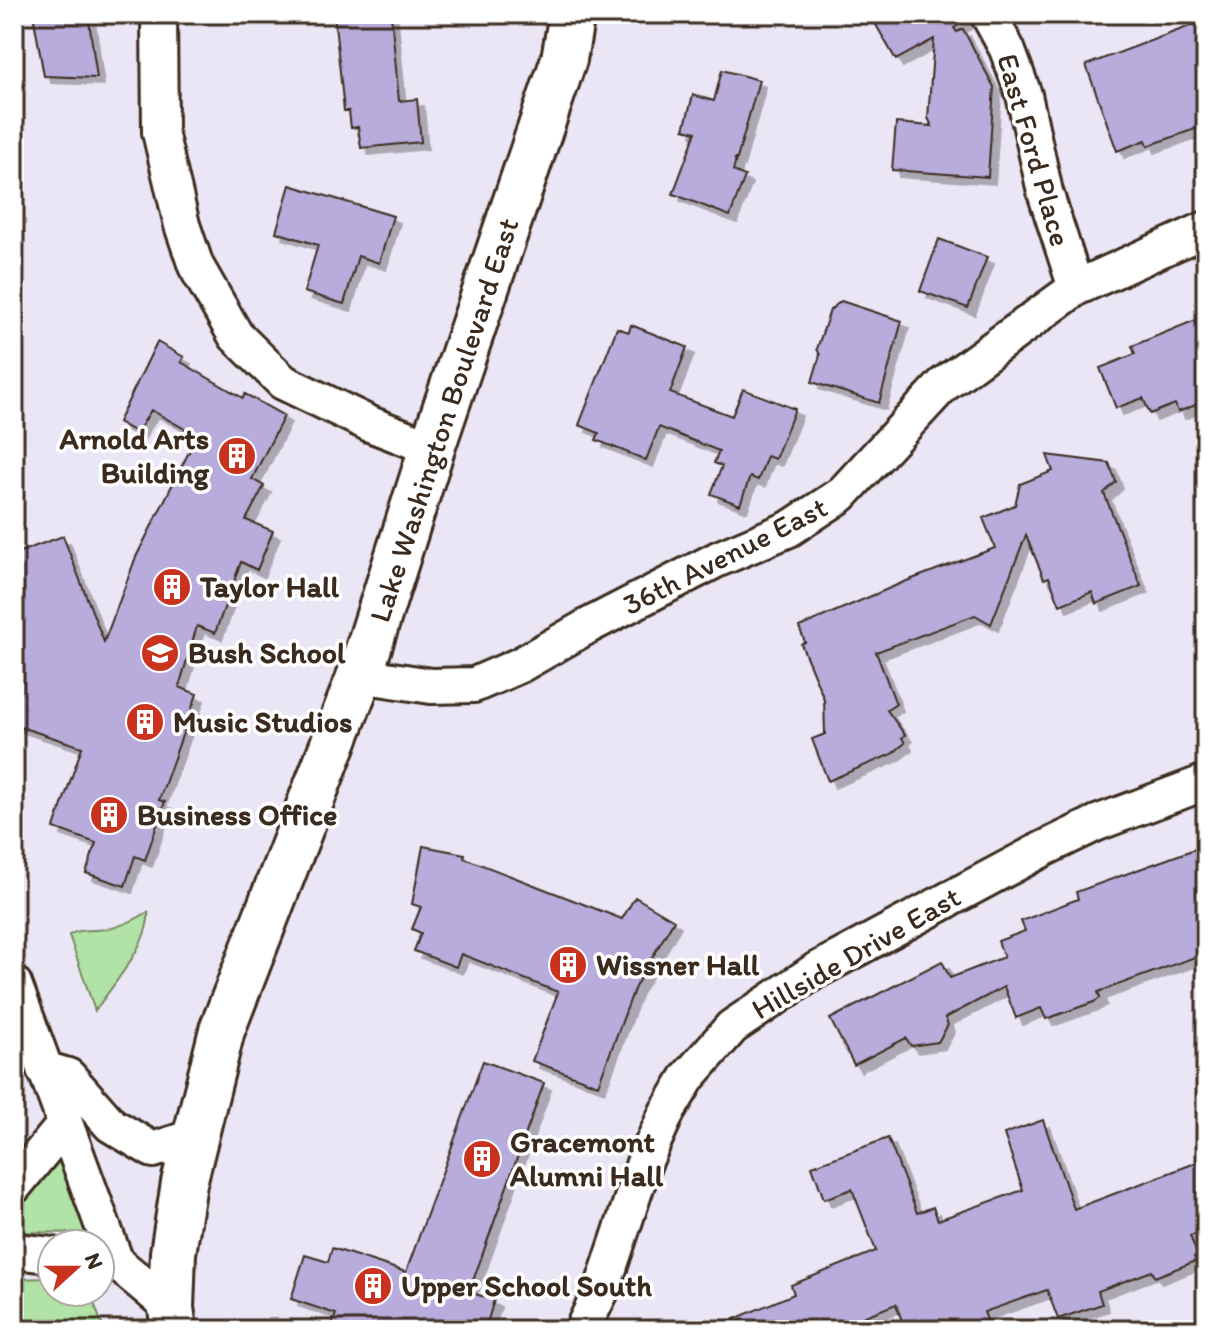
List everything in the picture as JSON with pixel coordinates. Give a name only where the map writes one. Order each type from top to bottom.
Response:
[{"type":"main road","name":"Lake Washington Boulevard East","points":[[173,1319],[173,1253],[184,1183],[222,1030],[360,675],[432,448],[564,59],[572,14]]},
{"type":"street","points":[[159,14],[160,132],[182,225],[196,266],[236,336],[283,382],[370,424],[432,448]]},
{"type":"street","name":"East Ford Place","points":[[988,14],[1007,49],[1024,95],[1045,192],[1076,288]]},
{"type":"street","name":"36th Avenue East","points":[[360,675],[431,686],[474,685],[520,665],[718,559],[789,529],[841,495],[943,385],[1076,288],[1206,229]]},
{"type":"street","name":"Hillside Drive East","points":[[582,1330],[606,1279],[644,1163],[667,1112],[688,1077],[732,1027],[815,971],[1043,849],[1097,823],[1206,782]]},
{"type":"street","points":[[14,984],[65,1124],[98,1228]]},
{"type":"street","points":[[44,1069],[68,1076],[111,1125],[153,1150],[196,1136]]},
{"type":"street","points":[[14,1186],[65,1124]]},
{"type":"street","points":[[14,1251],[36,1253]]},
{"type":"street","points":[[116,1268],[173,1319]]},
{"type":"green space","points":[[148,912],[147,924],[137,949],[95,1011],[69,935],[118,926]]},
{"type":"green space","points":[[60,1159],[85,1228],[36,1228],[36,1232],[14,1232],[14,1212]]},
{"type":"green space","points":[[36,1278],[36,1308],[96,1308],[104,1330],[14,1330],[14,1279]]},
{"type":"building","points":[[33,14],[88,14],[97,78],[44,76]]},
{"type":"building","points":[[334,14],[391,14],[399,101],[417,99],[421,142],[361,148],[358,127],[351,128],[349,111],[344,111]]},
{"type":"building","points":[[874,14],[968,14],[969,19],[954,28],[957,32],[963,29],[994,87],[988,177],[892,170],[896,123],[932,126],[928,118],[934,39],[896,60],[875,23],[878,22]]},
{"type":"building","points":[[1206,20],[1206,125],[1148,146],[1146,140],[1117,151],[1086,65]]},
{"type":"building","points":[[722,70],[759,80],[737,159],[734,159],[733,171],[745,176],[730,216],[673,194],[696,132],[684,129],[693,95],[714,101]]},
{"type":"building","points":[[290,185],[393,216],[379,263],[358,256],[344,304],[304,292],[318,245],[276,232]]},
{"type":"building","points":[[939,239],[987,257],[968,308],[920,291]]},
{"type":"building","points":[[841,301],[902,321],[879,403],[812,382],[820,355],[817,349],[830,310]]},
{"type":"building","points":[[1198,319],[1206,339],[1206,401],[1178,412],[1175,404],[1150,414],[1143,398],[1116,408],[1100,368],[1135,354],[1132,346]]},
{"type":"building","points":[[631,325],[687,347],[670,393],[732,416],[743,389],[795,409],[775,459],[767,456],[758,480],[750,477],[740,505],[711,494],[722,466],[714,463],[719,451],[659,427],[646,460],[596,440],[599,433],[579,425],[617,328],[629,332]]},
{"type":"building","points":[[157,342],[184,357],[181,362],[243,398],[245,394],[284,416],[252,479],[264,486],[246,520],[273,531],[257,570],[241,562],[215,633],[197,626],[179,687],[197,694],[159,800],[165,802],[145,860],[135,856],[125,886],[86,873],[96,843],[54,828],[82,747],[14,725],[14,554],[63,536],[104,642],[136,557],[197,436],[151,410],[137,433],[118,422]]},
{"type":"building","points":[[1047,455],[1109,463],[1116,482],[1104,493],[1141,586],[1096,604],[1092,592],[1060,605],[1049,577],[1044,579],[1026,535],[991,624],[975,615],[876,652],[896,704],[887,710],[905,735],[902,738],[905,743],[892,754],[828,781],[812,739],[825,734],[824,699],[801,644],[805,642],[799,627],[904,582],[995,548],[983,518],[1015,505],[1020,484],[1053,471]]},
{"type":"building","points":[[1206,845],[1206,953],[1098,992],[1100,998],[1094,1002],[1046,1019],[1041,1008],[1016,1018],[1004,987],[945,1018],[948,1025],[938,1042],[911,1046],[906,1038],[854,1065],[830,1019],[942,961],[950,978],[1004,957],[998,941],[1025,931],[1021,921],[1078,899],[1076,892]]},
{"type":"building","name":"Wissner Hall","points":[[423,846],[465,854],[464,858],[622,919],[635,897],[674,920],[635,987],[598,1085],[532,1061],[558,992],[461,954],[456,967],[414,951],[421,933],[412,929],[421,907],[412,904]]},
{"type":"building","points":[[483,1061],[544,1083],[469,1292],[494,1300],[485,1330],[330,1330],[336,1314],[291,1299],[305,1255],[328,1262],[332,1248],[406,1272]]},
{"type":"building","points":[[1043,1120],[1074,1209],[1206,1159],[1206,1230],[1190,1236],[1198,1256],[1194,1257],[1196,1261],[1155,1277],[1152,1271],[1098,1291],[1102,1304],[1058,1319],[1047,1290],[984,1312],[991,1330],[905,1330],[896,1304],[829,1330],[708,1330],[794,1294],[791,1285],[876,1251],[852,1189],[824,1199],[812,1166],[888,1138],[917,1213],[933,1207],[938,1220],[1023,1190],[1004,1134]]},
{"type":"place","name":"Arnold Arts Building","points":[[237,456]]},
{"type":"place","name":"Taylor Hall","points":[[172,587]]},
{"type":"place","name":"Bush School","points":[[160,653]]},
{"type":"place","name":"Music Studios","points":[[145,722]]},
{"type":"place","name":"Business Office","points":[[109,815]]},
{"type":"place","name":"Wissner Hall","points":[[568,965]]},
{"type":"place","name":"Gracemont Alumni Hall","points":[[482,1159]]},
{"type":"place","name":"Upper School South","points":[[373,1286]]}]
